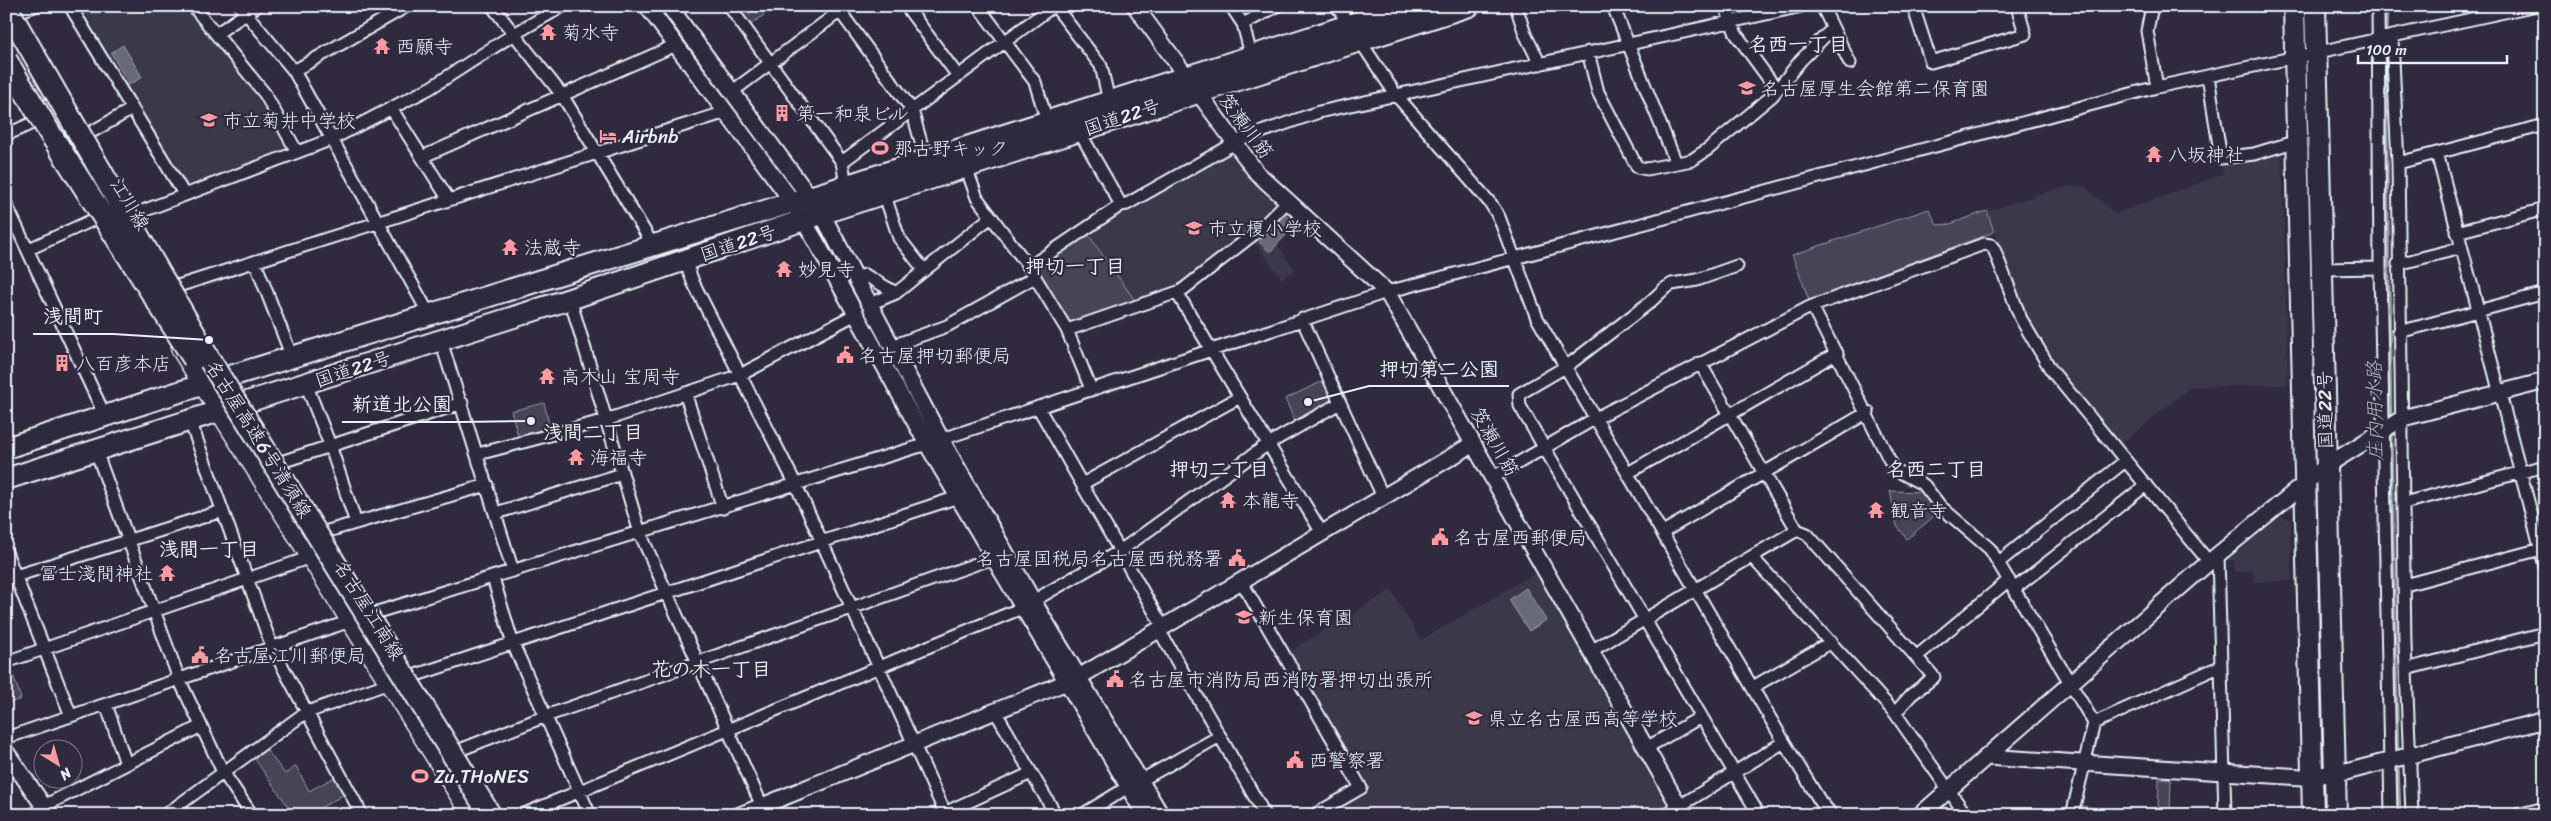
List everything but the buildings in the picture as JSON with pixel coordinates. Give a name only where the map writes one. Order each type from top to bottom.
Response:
[{"type":"highway","name":"国道22号","points":[[6,479],[570,299],[884,193],[1196,93],[1355,33],[1408,6]]},
{"type":"highway","name":"国道22号","points":[[6,448],[204,384],[846,186],[1252,55],[1469,6]]},
{"type":"highway","name":"国道22号","points":[[2294,6],[2313,815]]},
{"type":"highway","name":"国道22号","points":[[2314,6],[2317,53],[2336,815]]},
{"type":"highway","name":"名古屋高速6号清須線","points":[[10,13],[203,361],[474,815]]},
{"type":"highway","points":[[6,38],[203,361]]},
{"type":"highway","name":"名古屋高速6号清須線","points":[[6,60],[51,135],[203,361],[490,815]]},
{"type":"main road","name":"江川線","points":[[10,13],[88,134],[178,286],[243,404]]},
{"type":"main road","name":"江川線","points":[[6,68],[97,218],[221,410]]},
{"type":"main road","name":"名古屋江南線","points":[[243,404],[457,751],[494,815]]},
{"type":"main road","name":"名古屋江南線","points":[[221,410],[311,557],[474,815]]},
{"type":"street","points":[[10,13],[35,6]]},
{"type":"street","points":[[70,6],[184,194]]},
{"type":"street","points":[[193,6],[265,94],[297,152]]},
{"type":"street","points":[[216,34],[242,10],[257,6]]},
{"type":"street","points":[[294,71],[407,6]]},
{"type":"street","points":[[492,6],[562,95],[653,245]]},
{"type":"street","points":[[28,249],[97,218],[135,214],[332,139],[430,88],[514,34],[563,6]]},
{"type":"street","points":[[647,6],[726,112],[801,199]]},
{"type":"street","points":[[669,6],[733,91],[813,218],[856,278],[892,346],[958,497],[993,558],[1027,604]]},
{"type":"street","points":[[729,6],[842,162],[846,186]]},
{"type":"street","points":[[906,6],[958,76]]},
{"type":"street","points":[[978,6],[1035,82],[1047,121]]},
{"type":"street","points":[[842,162],[1054,6],[1101,66],[1109,101]]},
{"type":"street","name":"笈瀬川筋","points":[[1135,6],[1196,93],[1256,173],[1387,292],[1682,811]]},
{"type":"street","points":[[1231,6],[1243,24],[1252,55]]},
{"type":"street","points":[[1243,24],[1276,6]]},
{"type":"street","points":[[1338,6],[1396,95],[1491,204],[1499,217],[1537,318],[1784,742],[1820,801],[1832,815]]},
{"type":"street","points":[[1516,6],[1525,34],[1540,64]]},
{"type":"street","points":[[1613,6],[1630,43],[1676,163]]},
{"type":"street","points":[[1725,6],[1730,21],[1742,44],[1777,90]]},
{"type":"street","points":[[892,346],[947,326],[1032,272],[1121,205],[1127,204],[1234,143],[1319,112],[1802,6]]},
{"type":"street","points":[[1822,6],[1850,63]]},
{"type":"street","points":[[1913,6],[1931,62],[2026,34],[2017,6]]},
{"type":"street","points":[[2152,6],[2147,31],[2157,87]]},
{"type":"street","points":[[2378,6],[2385,39],[2398,164],[2399,332],[2404,503],[2406,669],[2399,758],[2391,815]]},
{"type":"street","points":[[6,738],[371,614],[934,442],[1387,292],[2157,87],[2295,59],[2532,6]]},
{"type":"street","points":[[733,91],[841,8],[912,110],[926,160]]},
{"type":"street","points":[[242,10],[294,71],[380,222],[429,314]]},
{"type":"street","points":[[1588,52],[1598,92],[1637,166],[1647,169],[1692,160],[1708,149],[1777,90],[1801,60],[1833,28]]},
{"type":"street","points":[[2385,39],[2380,68],[2380,268],[2384,429],[2399,758],[2412,815]]},
{"type":"street","points":[[422,157],[676,45]]},
{"type":"street","points":[[2208,76],[2221,158],[2254,154],[2297,142]]},
{"type":"street","points":[[391,108],[449,200]]},
{"type":"street","points":[[88,134],[132,109]]},
{"type":"street","points":[[178,286],[726,112]]},
{"type":"street","points":[[6,136],[37,121]]},
{"type":"street","points":[[2398,164],[2545,125]]},
{"type":"street","points":[[1078,131],[1121,205]]},
{"type":"street","points":[[2436,153],[2520,472],[2543,549],[2545,566]]},
{"type":"street","points":[[966,167],[977,198],[1032,272],[1067,330],[1091,389]]},
{"type":"street","points":[[884,193],[898,238],[924,270]]},
{"type":"street","points":[[1067,330],[1178,293],[1259,230],[1288,201]]},
{"type":"street","points":[[6,204],[105,416]]},
{"type":"street","points":[[2457,232],[2545,210]]},
{"type":"street","points":[[870,304],[896,293],[990,217]]},
{"type":"street","points":[[813,218],[856,314],[934,442],[1134,784],[1161,815]]},
{"type":"street","points":[[1492,478],[1596,418],[1812,306],[1984,244],[1991,245],[2021,320],[2042,358],[2124,462],[2213,559],[2221,666],[2225,815]]},
{"type":"street","points":[[2398,264],[2461,248]]},
{"type":"street","points":[[685,260],[693,282],[823,542],[944,814],[1031,773]]},
{"type":"street","points":[[255,262],[292,357]]},
{"type":"street","points":[[1738,266],[1664,289],[1648,304],[1566,366],[1519,394],[1520,406],[1759,815]]},
{"type":"street","points":[[2322,269],[2380,268]]},
{"type":"street","points":[[856,278],[865,275],[896,293]]},
{"type":"street","points":[[1178,293],[1322,534]]},
{"type":"street","points":[[2399,332],[2545,293]]},
{"type":"street","points":[[570,299],[640,533],[764,810]]},
{"type":"street","points":[[1812,306],[1868,412],[1894,469],[1924,485],[1941,507],[1990,550],[1999,562],[2094,723],[2075,813]]},
{"type":"street","points":[[478,454],[606,420],[740,375],[856,314]]},
{"type":"street","points":[[1302,320],[1383,497]]},
{"type":"street","points":[[441,340],[514,571]]},
{"type":"street","points":[[1628,473],[1731,416],[1837,353]]},
{"type":"street","points":[[1700,363],[1797,530],[1807,534],[1934,677],[1911,696],[1895,713]]},
{"type":"street","points":[[1920,815],[2213,559],[2326,466],[2402,419],[2545,381]]},
{"type":"street","points":[[306,384],[330,445],[356,523]]},
{"type":"street","points":[[685,393],[723,508]]},
{"type":"street","points":[[1082,484],[1240,397]]},
{"type":"street","points":[[278,463],[462,403]]},
{"type":"street","points":[[522,815],[1027,604],[1120,551],[1268,444],[1340,404]]},
{"type":"street","points":[[1038,407],[1120,551],[1161,629],[1265,815]]},
{"type":"street","points":[[1663,532],[1868,412]]},
{"type":"street","points":[[190,421],[272,647],[305,712],[362,815]]},
{"type":"street","points":[[740,815],[764,810],[914,744],[1072,680],[1473,444]]},
{"type":"street","points":[[96,451],[179,679],[223,772],[252,815]]},
{"type":"street","points":[[1999,562],[2124,462]]},
{"type":"street","points":[[2404,503],[2545,466]]},
{"type":"street","points":[[496,513],[622,474]]},
{"type":"street","points":[[1916,658],[2146,485]]},
{"type":"street","points":[[321,533],[487,486]]},
{"type":"street","points":[[410,677],[958,497]]},
{"type":"street","points":[[11,578],[222,511]]},
{"type":"street","points":[[1591,651],[1797,530]]},
{"type":"street","points":[[2405,585],[2543,549]]},
{"type":"street","points":[[6,552],[11,578],[45,648],[71,716]]},
{"type":"street","points":[[6,662],[311,557]]},
{"type":"street","points":[[1752,557],[1895,713],[1966,815]]},
{"type":"street","points":[[457,751],[546,716],[993,558]]},
{"type":"street","points":[[493,578],[513,644],[590,815]]},
{"type":"street","points":[[1241,581],[1361,788],[1314,815]]},
{"type":"street","points":[[2406,669],[2545,633]]},
{"type":"street","points":[[1753,687],[1831,642]]},
{"type":"street","points":[[2094,723],[2221,666]]},
{"type":"street","points":[[165,815],[305,712],[390,683]]},
{"type":"street","points":[[106,704],[126,764]]},
{"type":"street","points":[[995,712],[1056,815]]},
{"type":"street","points":[[1646,748],[1701,716]]},
{"type":"street","points":[[1986,757],[2312,776],[2335,773],[2399,758],[2545,720]]},
{"type":"street","points":[[6,752],[42,812],[126,764],[201,726]]},
{"type":"street","points":[[1082,815],[1220,736]]},
{"type":"street","points":[[1665,815],[1682,811],[1733,773],[1784,742]]},
{"type":"street","points":[[1134,784],[1145,815]]},
{"type":"street","points":[[2517,815],[2545,808]]},
{"type":"shaded area","name":"市立菊井中学校","points":[[74,6],[189,6],[262,95],[290,145],[288,149],[185,187]]},
{"type":"shaded area","points":[[733,6],[759,6],[765,14],[748,27]]},
{"type":"shaded area","points":[[2282,148],[2288,385],[2191,387],[2120,445],[2056,366],[2026,317],[1987,211],[2052,190],[2072,186],[2086,187],[2115,214],[2223,174],[2221,163]]},
{"type":"shaded area","name":"市立榎小学校","points":[[1228,151],[1251,180],[1299,224],[1278,246],[1295,270],[1282,279],[1247,234],[1177,288],[1136,302],[1087,233],[1116,213]]},
{"type":"shaded area","points":[[1929,209],[1937,225],[1950,224],[1987,211],[1994,232],[1809,300],[1792,255]]},
{"type":"shaded area","points":[[1087,233],[1136,302],[1067,323],[1038,272],[1037,266]]},
{"type":"shaded area","points":[[1323,381],[1332,400],[1329,404],[1296,423],[1285,399]]},
{"type":"shaded area","points":[[544,403],[551,431],[519,439],[511,411]]},
{"type":"shaded area","points":[[1890,491],[1924,492],[1939,512],[1907,539],[1897,526]]},
{"type":"shaded area","points":[[2278,515],[2291,520],[2292,581],[2254,582],[2253,571],[2234,572],[2234,560],[2225,560],[2226,558]]},
{"type":"shaded area","name":"県立名古屋西高等学校","points":[[1537,572],[1667,802],[1666,806],[1653,815],[1328,815],[1368,792],[1290,651],[1391,590],[1421,640]]},
{"type":"shaded area","points":[[10,665],[21,699],[6,704],[6,666]]},
{"type":"shaded area","points":[[266,749],[285,774],[296,766],[309,791],[335,777],[345,794],[308,815],[294,815],[254,758]]},
{"type":"shaded area","points":[[2159,779],[2171,780],[2170,812],[2201,815],[2076,815],[2079,806],[2158,814]]},
{"type":"water","points":[[123,45],[142,77],[129,85],[111,53]]},
{"type":"water","points":[[1284,214],[1296,224],[1270,252],[1259,242]]},
{"type":"water","points":[[1526,588],[1546,620],[1529,631],[1509,600]]},
{"type":"waterway","name":"庄内用水路","points":[[2386,34],[2387,6]]},
{"type":"waterway","name":"庄内用水路","points":[[2388,58],[2386,76],[2391,419]]},
{"type":"waterway","name":"庄内用水路","points":[[2391,430],[2398,754]]},
{"type":"waterway","name":"庄内用水路","points":[[2398,763],[2400,815]]},
{"type":"place","name":"菊水寺","points":[[548,32]]},
{"type":"place","name":"西願寺","points":[[382,46]]},
{"type":"place","name":"名古屋厚生会館第二保育園","points":[[1747,88]]},
{"type":"place","name":"第一和泉ビル","points":[[782,113]]},
{"type":"place","name":"市立菊井中学校","points":[[209,120]]},
{"type":"place","name":"Airbnb","points":[[608,136]]},
{"type":"place","name":"那古野キック","points":[[880,148]]},
{"type":"place","name":"八坂神社","points":[[2154,154]]},
{"type":"place","name":"市立榎小学校","points":[[1194,228]]},
{"type":"place","name":"法蔵寺","points":[[510,247]]},
{"type":"place","name":"妙見寺","points":[[784,269]]},
{"type":"place","name":"浅間町","points":[[209,340]]},
{"type":"place","name":"名古屋押切郵便局","points":[[845,355]]},
{"type":"place","name":"八百彦本店","points":[[62,363]]},
{"type":"place","name":"高木山 宝周寺","points":[[547,376]]},
{"type":"place","name":"押切第二公園","points":[[1308,402]]},
{"type":"place","name":"新道北公園","points":[[531,421]]},
{"type":"place","name":"海福寺","points":[[576,457]]},
{"type":"place","name":"本龍寺","points":[[1228,500]]},
{"type":"place","name":"観音寺","points":[[1876,510]]},
{"type":"place","name":"名古屋西郵便局","points":[[1440,537]]},
{"type":"place","name":"名古屋国税局名古屋西税務署","points":[[1237,558]]},
{"type":"place","name":"冨士淺間神社","points":[[167,573]]},
{"type":"place","name":"新生保育園","points":[[1244,617]]},
{"type":"place","name":"名古屋江川郵便局","points":[[200,655]]},
{"type":"place","name":"名古屋市消防局西消防署押切出張所","points":[[1115,679]]},
{"type":"place","name":"県立名古屋西高等学校","points":[[1474,718]]},
{"type":"place","name":"西警察署","points":[[1295,760]]},
{"type":"place","name":"Zu.THoNES","points":[[420,776]]},
{"type":"district","name":"名西一丁目","points":[[1798,44]]},
{"type":"district","name":"押切一丁目","points":[[1075,266]]},
{"type":"district","name":"浅間二丁目","points":[[593,432]]},
{"type":"district","name":"押切二丁目","points":[[1219,469]]},
{"type":"district","name":"名西二丁目","points":[[1936,469]]},
{"type":"district","name":"浅間一丁目","points":[[209,549]]},
{"type":"district","name":"花の木一丁目","points":[[711,669]]}]
